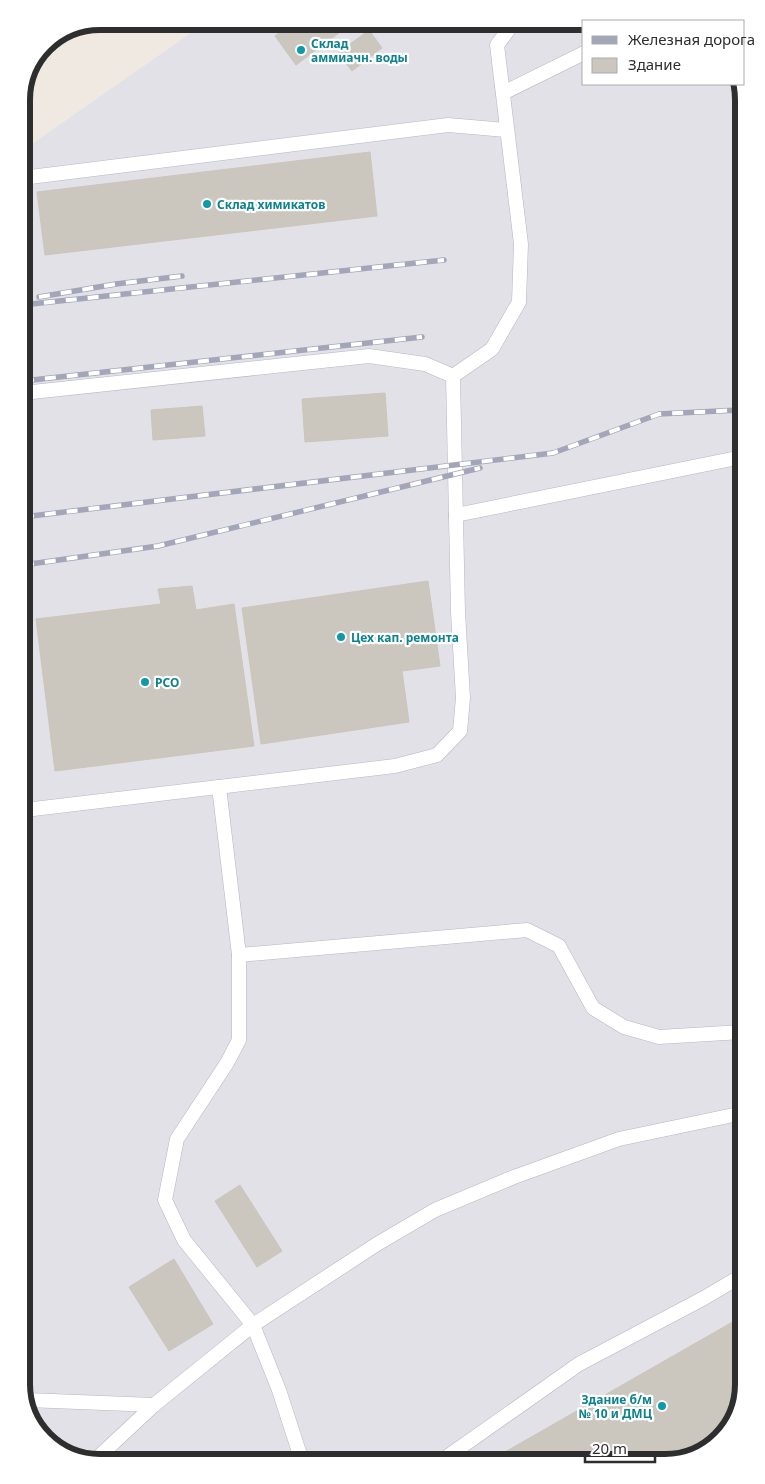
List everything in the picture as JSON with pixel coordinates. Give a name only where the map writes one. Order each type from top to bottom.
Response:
[{"type":"lane","points":[[452,376],[492,349],[519,302],[521,244],[497,45],[508,30]]},
{"type":"lane","points":[[502,93],[582,54]]},
{"type":"lane","points":[[30,177],[448,125],[506,130]]},
{"type":"lane","points":[[30,392],[370,356],[424,364],[452,376]]},
{"type":"lane","points":[[30,809],[395,766],[437,755],[460,731],[463,698],[452,376]]},
{"type":"lane","points":[[456,515],[735,458]]},
{"type":"lane","points":[[219,787],[239,955],[239,1040],[227,1063],[177,1138],[165,1200],[184,1240],[253,1325],[279,1390],[300,1454]]},
{"type":"lane","points":[[239,955],[527,930],[559,946],[593,1008],[624,1027],[659,1037],[735,1032]]},
{"type":"lane","points":[[102,1454],[154,1405],[253,1325],[377,1244],[435,1210],[514,1177],[619,1139],[735,1114]]},
{"type":"lane","points":[[451,1454],[579,1364],[735,1280]]},
{"type":"lane","points":[[32,1400],[154,1405]]},
{"type":"shaded area","points":[[195,30],[582,30],[582,85],[733,85],[735,100],[735,1384],[731,1406],[723,1423],[711,1437],[691,1449],[678,1453],[664,1454],[96,1454],[69,1447],[51,1433],[39,1419],[31,1397],[30,1384],[30,145]]},
{"type":"building","name":"Склад аммиачн. воды","points":[[283,30],[343,30],[296,65],[275,36]]},
{"type":"building","points":[[369,30],[382,48],[352,71],[338,53]]},
{"type":"building","name":"Склад химикатов","points":[[370,152],[377,216],[45,255],[37,192]]},
{"type":"building","points":[[385,393],[388,436],[305,442],[302,399]]},
{"type":"building","points":[[202,406],[205,436],[153,440],[151,410]]},
{"type":"building","name":"Цех кап. ремонта","points":[[428,581],[440,666],[402,671],[409,722],[261,744],[242,608]]},
{"type":"building","name":"РСО","points":[[192,586],[196,610],[234,604],[254,746],[55,771],[36,619],[161,604],[158,589]]},
{"type":"building","points":[[240,1185],[282,1251],[257,1267],[215,1201]]},
{"type":"building","points":[[174,1259],[213,1324],[169,1351],[129,1287]]},
{"type":"building","name":"Здание б/м № 10 и ДМЦ","points":[[735,1321],[735,1384],[731,1406],[728,1415],[718,1430],[704,1442],[678,1453],[664,1454],[502,1454]]},
{"type":"railway","points":[[30,304],[444,260]]},
{"type":"railway","points":[[39,297],[116,284],[182,276]]},
{"type":"railway","points":[[30,380],[422,337]]},
{"type":"railway","points":[[30,516],[553,453],[659,414],[735,410]]},
{"type":"railway","points":[[30,564],[158,546],[480,468]]},
{"type":"place","name":"Склад аммиачн. воды","points":[[301,50]]},
{"type":"place","name":"Склад химикатов","points":[[207,204]]},
{"type":"place","name":"Цех кап. ремонта","points":[[341,637]]},
{"type":"place","name":"РСО","points":[[145,682]]},
{"type":"place","name":"Здание б/м № 10 и ДМЦ","points":[[662,1406]]}]
